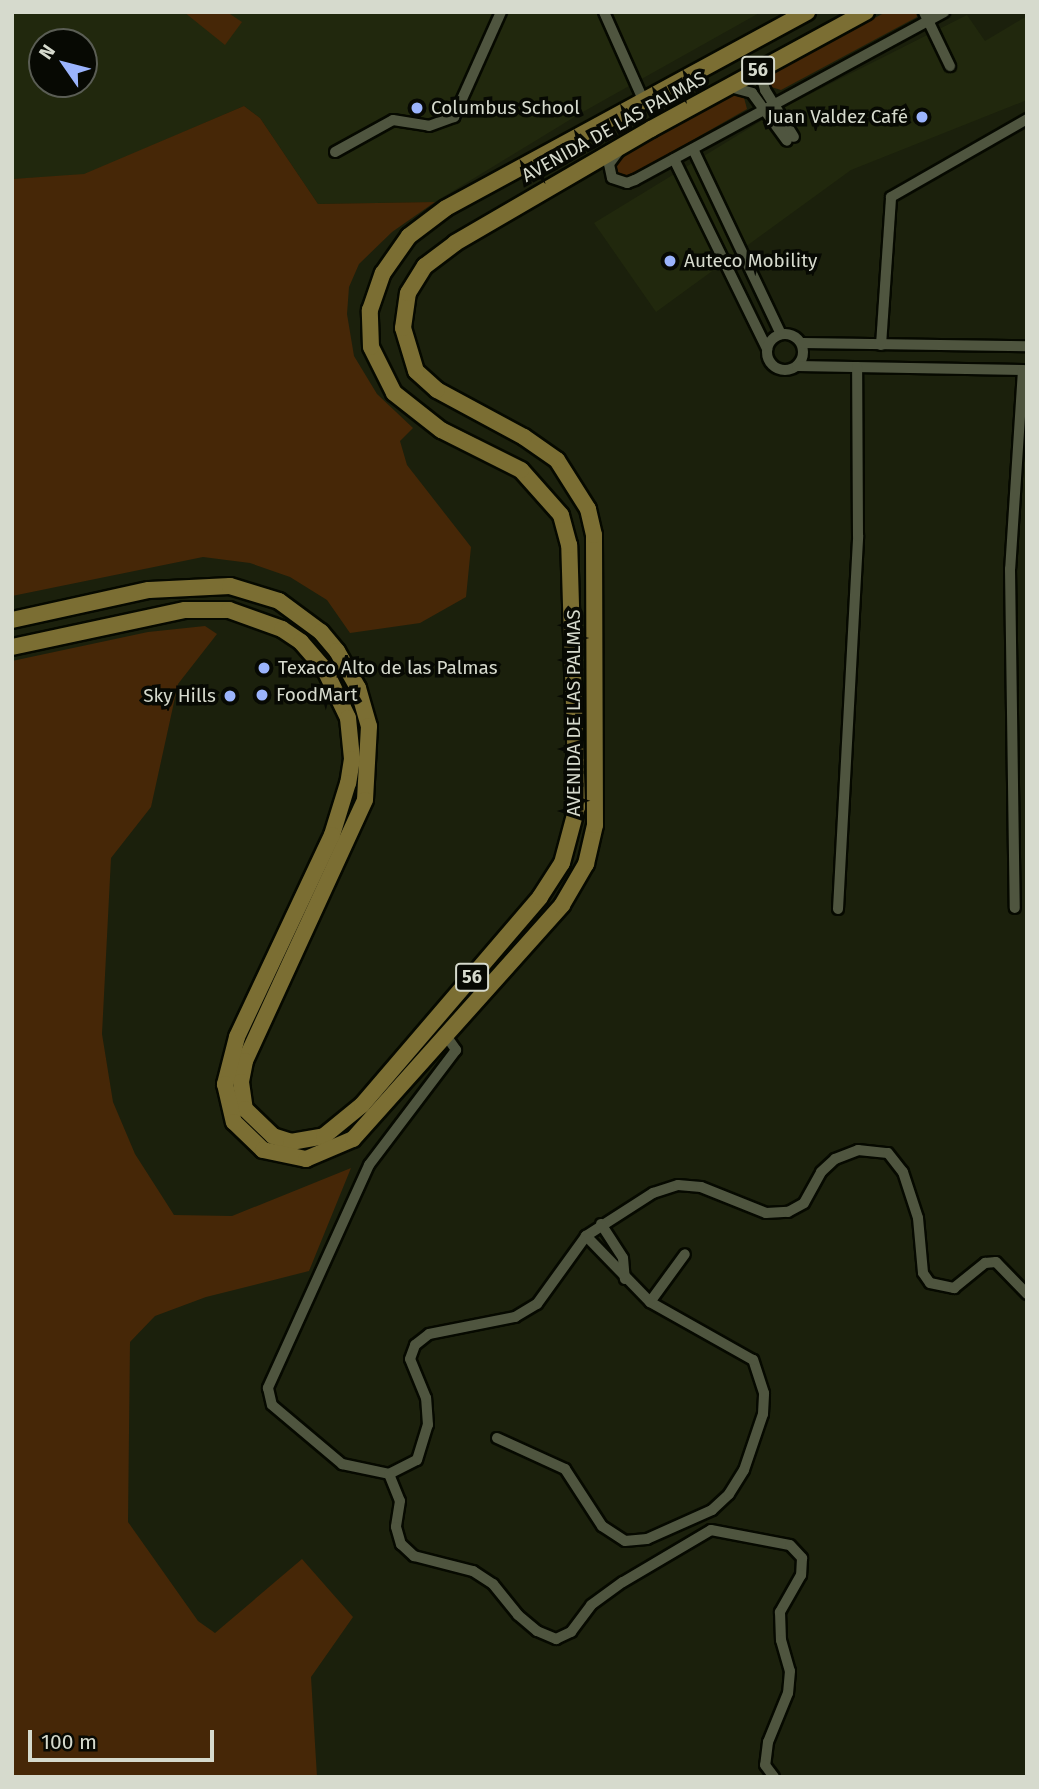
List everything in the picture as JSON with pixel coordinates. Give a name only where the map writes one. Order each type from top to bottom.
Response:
[{"type":"main road","name":"AVENIDA DE LAS PALMAS","points":[[12,620],[149,590],[209,584],[255,591],[279,601],[321,632],[337,651],[358,688],[369,726],[365,800],[245,1061],[241,1082],[245,1109],[273,1136],[291,1142],[324,1136],[362,1105],[540,897],[569,848],[578,807],[569,545],[561,514],[521,470],[441,430],[394,393],[371,347],[370,310],[375,292],[394,253],[422,225],[807,12]]},
{"type":"main road","name":"AVENIDA DE LAS PALMAS","points":[[12,647],[185,610],[229,610],[266,620],[301,642],[325,670],[344,704],[352,759],[343,807],[228,1063],[227,1105],[247,1138],[263,1150],[292,1159],[336,1150],[368,1124],[562,905],[590,852],[596,801],[594,527],[581,491],[557,460],[437,390],[416,371],[405,340],[405,305],[416,279],[439,254],[630,141],[866,12]]},
{"type":"street","points":[[335,152],[393,120],[429,126],[454,117],[501,12]]},
{"type":"street","points":[[604,12],[644,102]]},
{"type":"street","points":[[630,141],[609,164],[612,178],[619,182],[635,180],[768,108],[926,16],[944,12]]},
{"type":"street","points":[[926,16],[950,66]]},
{"type":"street","points":[[765,66],[761,82],[768,108]]},
{"type":"street","points":[[730,87],[752,93],[768,108],[791,139]]},
{"type":"street","points":[[880,345],[891,197],[1027,119]]},
{"type":"street","points":[[693,149],[781,334]]},
{"type":"street","points":[[674,159],[776,368],[797,366],[1023,370],[1010,569],[1015,908]]},
{"type":"street","points":[[767,349],[781,334],[791,334],[802,343],[1027,346]]},
{"type":"street","points":[[797,366],[803,358],[802,343]]},
{"type":"street","points":[[838,909],[858,536],[857,367]]},
{"type":"street","points":[[447,1037],[456,1050],[369,1165],[268,1388],[272,1405],[323,1452],[342,1465],[390,1474],[417,1460],[425,1446],[426,1398],[410,1359],[415,1345],[429,1334],[515,1317],[537,1304],[586,1236],[653,1193],[678,1185],[701,1187],[766,1213],[788,1212],[804,1203],[821,1172],[835,1159],[858,1150],[876,1149],[888,1153],[903,1172],[923,1237],[923,1273],[930,1283],[954,1288],[985,1263],[996,1262],[1027,1294]]},
{"type":"street","points":[[601,1224],[623,1258],[625,1279]]},
{"type":"street","points":[[497,1438],[565,1469],[602,1526],[625,1541],[647,1539],[684,1525],[729,1494],[757,1438],[764,1393],[760,1376],[745,1354],[650,1302],[586,1236]]},
{"type":"street","points":[[650,1302],[685,1254]]},
{"type":"street","points":[[390,1474],[400,1501],[396,1527],[401,1544],[414,1556],[483,1577],[527,1623],[556,1639],[571,1632],[591,1605],[622,1582],[711,1530],[790,1545],[802,1558],[801,1575],[780,1612],[781,1640],[790,1671],[788,1693],[768,1742],[765,1765],[774,1777]]},
{"type":"shaded area","name":"Columbus School","points":[[12,12],[761,12],[581,113],[435,202],[318,204],[260,118],[244,106],[84,175],[12,179]]},
{"type":"shaded area","points":[[184,12],[227,12],[242,22],[225,45]]},
{"type":"shaded area","points":[[886,12],[916,12],[917,17],[781,90],[768,86],[773,71]]},
{"type":"shaded area","points":[[967,15],[985,41],[1027,16],[1027,100],[851,170],[656,312],[594,223],[784,107]]},
{"type":"shaded area","points":[[730,94],[743,94],[747,109],[628,177],[617,177],[614,166],[619,159]]},
{"type":"shaded area","points":[[244,106],[260,118],[318,204],[435,202],[392,232],[359,264],[349,287],[347,314],[354,356],[377,394],[413,428],[400,441],[407,465],[471,547],[466,597],[420,623],[350,633],[327,600],[290,577],[250,563],[203,557],[12,596],[12,179],[84,174]]},
{"type":"shaded area","points":[[205,626],[217,634],[178,684],[151,807],[111,858],[102,1034],[113,1102],[135,1154],[174,1215],[232,1216],[351,1168],[309,1271],[206,1297],[155,1316],[130,1342],[128,1522],[198,1621],[215,1633],[302,1559],[353,1617],[311,1677],[317,1777],[12,1777],[12,661],[148,632]]},
{"type":"place","name":"Columbus School","points":[[417,108]]},
{"type":"place","name":"Juan Valdez Café","points":[[922,117]]},
{"type":"place","name":"Auteco Mobility","points":[[670,261]]},
{"type":"place","name":"Texaco Alto de las Palmas","points":[[264,668]]},
{"type":"place","name":"FoodMart","points":[[262,695]]},
{"type":"place","name":"Sky Hills","points":[[230,696]]}]
